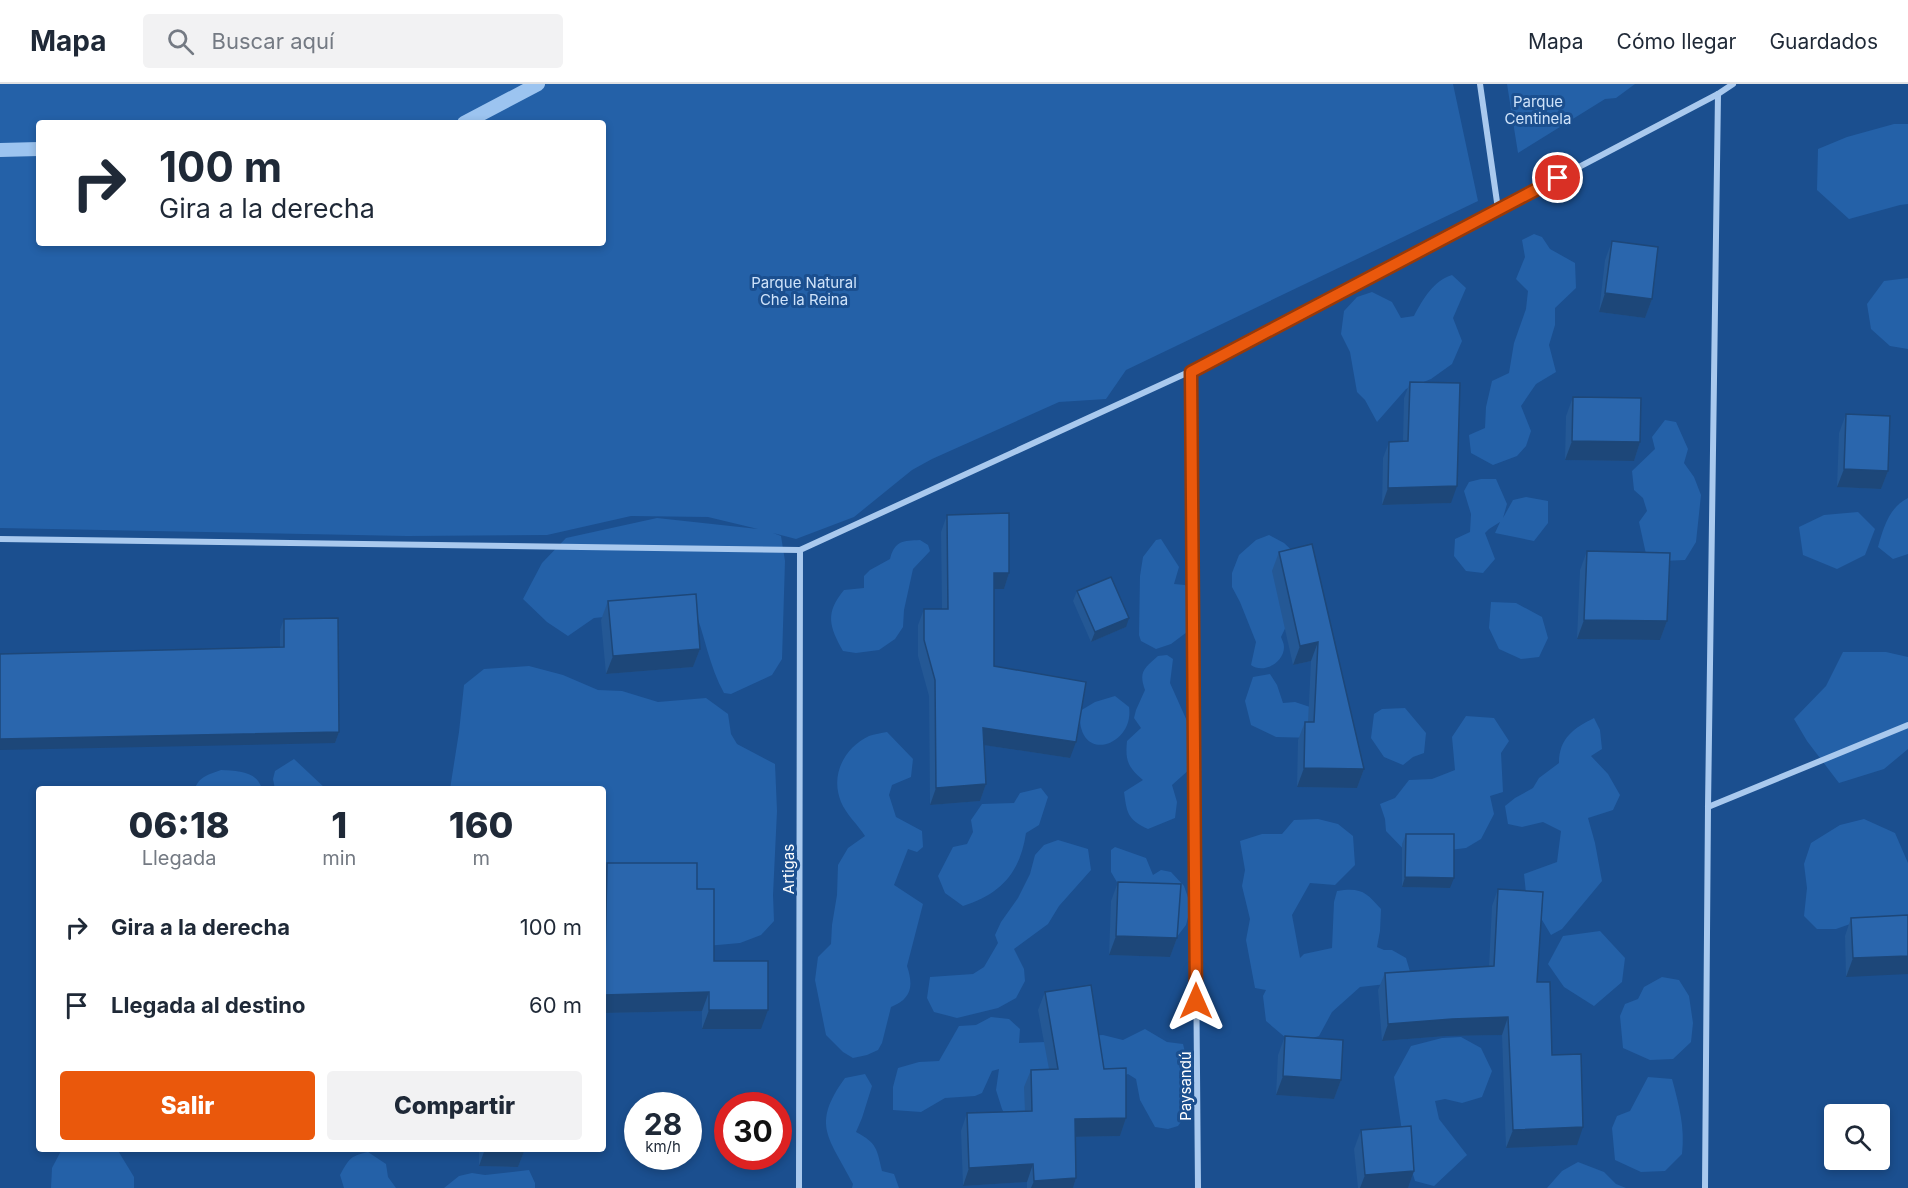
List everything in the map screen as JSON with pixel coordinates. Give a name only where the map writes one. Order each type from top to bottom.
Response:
[{"type":"street","points":[[1480,84],[1498,209]]},
{"type":"street","points":[[0,539],[800,550],[1191,372],[1733,84]]},
{"type":"street","points":[[1705,1188],[1718,94]]},
{"type":"street","name":"Paysandú","points":[[1191,372],[1198,1188]]},
{"type":"street","name":"Artigas","points":[[799,1188],[800,550]]},
{"type":"street","points":[[1708,807],[1908,725]]},
{"type":"green space","name":"Parque Natural Che la Reina","points":[[0,84],[1453,84],[1478,201],[1126,370],[1106,399],[1059,402],[932,459],[912,470],[854,517],[796,539],[773,533],[781,536],[785,561],[782,659],[772,675],[731,694],[724,693],[719,683],[694,608],[594,618],[568,636],[547,622],[523,599],[542,563],[566,538],[657,518],[758,529],[708,517],[631,516],[547,535],[407,536],[0,528]]},
{"type":"green space","name":"Parque Centinela","points":[[1507,84],[1635,84],[1616,98],[1605,99],[1518,153]]},
{"type":"green space","points":[[1894,124],[1908,124],[1908,204],[1849,219],[1817,190],[1818,149],[1847,137]]},
{"type":"green space","points":[[1534,234],[1542,237],[1550,249],[1575,263],[1576,288],[1555,308],[1555,325],[1549,345],[1556,372],[1536,384],[1521,406],[1531,431],[1526,446],[1517,456],[1493,465],[1471,453],[1469,435],[1485,428],[1486,407],[1492,381],[1509,373],[1514,343],[1526,309],[1528,291],[1516,279],[1525,257],[1522,240]]},
{"type":"green space","points":[[1452,275],[1466,288],[1453,318],[1462,341],[1452,364],[1431,379],[1406,389],[1377,422],[1365,400],[1357,392],[1350,352],[1341,334],[1344,311],[1357,297],[1372,292],[1392,302],[1401,318],[1414,316],[1434,286]]},
{"type":"green space","points":[[1908,278],[1908,349],[1890,346],[1871,329],[1867,304],[1884,281]]},
{"type":"green space","points":[[1665,420],[1676,422],[1688,449],[1684,463],[1694,477],[1701,495],[1696,542],[1685,560],[1663,561],[1646,554],[1639,522],[1647,511],[1643,498],[1634,490],[1632,471],[1655,449],[1652,437]]},
{"type":"green space","points":[[1496,479],[1507,504],[1503,518],[1513,500],[1526,497],[1548,501],[1548,523],[1534,541],[1495,533],[1500,522],[1485,533],[1495,559],[1483,573],[1466,571],[1454,556],[1455,539],[1470,532],[1471,514],[1464,491],[1469,482]]},
{"type":"green space","points":[[1908,498],[1908,554],[1893,559],[1878,547],[1891,513]]},
{"type":"green space","points":[[1858,512],[1875,529],[1865,555],[1837,569],[1803,555],[1799,527],[1824,515]]},
{"type":"green space","points":[[1269,535],[1284,543],[1299,557],[1291,616],[1281,637],[1284,646],[1283,653],[1277,662],[1261,668],[1251,665],[1256,642],[1232,587],[1232,573],[1239,555],[1256,540]]},
{"type":"green space","points":[[1161,539],[1179,567],[1174,584],[1185,585],[1191,593],[1192,612],[1187,632],[1171,644],[1156,649],[1141,641],[1139,635],[1140,576],[1143,557],[1156,540]]},
{"type":"green space","points":[[920,540],[928,545],[930,551],[913,569],[904,610],[903,627],[895,639],[879,650],[856,653],[843,651],[831,620],[838,598],[844,590],[864,588],[864,576],[890,559],[897,545],[904,541]]},
{"type":"green space","points":[[1491,602],[1516,603],[1542,617],[1548,638],[1539,657],[1521,659],[1499,649],[1489,628]]},
{"type":"green space","points":[[1843,652],[1886,652],[1908,657],[1908,749],[1884,769],[1839,783],[1807,741],[1794,719],[1826,686]]},
{"type":"green space","points":[[1167,655],[1173,659],[1170,683],[1187,721],[1197,736],[1197,750],[1191,768],[1172,785],[1177,802],[1175,818],[1148,829],[1129,815],[1126,805],[1124,792],[1143,780],[1129,763],[1127,741],[1141,728],[1134,718],[1145,690],[1142,678],[1144,670],[1158,656]]},
{"type":"green space","points":[[529,666],[563,675],[598,690],[622,691],[658,702],[706,698],[728,714],[731,734],[737,744],[775,764],[777,811],[774,921],[761,935],[740,943],[706,946],[606,914],[606,786],[450,786],[464,685],[484,669]]},
{"type":"green space","points":[[1270,674],[1277,685],[1283,703],[1295,702],[1313,708],[1316,738],[1276,737],[1251,725],[1245,701],[1253,677]]},
{"type":"green space","points":[[1115,696],[1129,707],[1128,721],[1123,732],[1115,740],[1105,744],[1095,744],[1087,739],[1081,728],[1080,711],[1095,702]]},
{"type":"green space","points":[[1405,708],[1426,733],[1424,753],[1413,757],[1403,765],[1384,757],[1371,738],[1374,714],[1382,709]]},
{"type":"green space","points":[[1466,716],[1494,718],[1509,741],[1501,753],[1503,792],[1490,796],[1494,814],[1481,839],[1466,848],[1441,851],[1413,859],[1386,831],[1380,804],[1395,798],[1409,780],[1432,779],[1455,770],[1452,737]]},
{"type":"green space","points":[[1594,718],[1600,730],[1602,749],[1591,756],[1608,774],[1620,795],[1613,810],[1588,818],[1602,881],[1562,929],[1551,935],[1526,893],[1524,874],[1557,862],[1561,831],[1543,822],[1522,827],[1508,824],[1505,806],[1533,788],[1539,778],[1559,763],[1565,740],[1574,730]]},
{"type":"green space","points":[[887,732],[913,759],[911,777],[892,785],[889,795],[896,817],[922,831],[923,847],[917,852],[908,849],[894,885],[923,904],[907,966],[910,986],[907,996],[891,1007],[882,1043],[878,1050],[853,1058],[843,1052],[826,1035],[815,980],[818,957],[831,944],[838,865],[848,848],[865,836],[841,802],[837,782],[838,772],[846,755],[860,741],[871,735]]},
{"type":"green space","points":[[294,759],[323,786],[274,786],[275,771]]},
{"type":"green space","points":[[221,770],[246,773],[256,779],[261,786],[196,786],[209,775]]},
{"type":"green space","points":[[1041,788],[1048,797],[1039,825],[1026,833],[1019,860],[1006,880],[988,895],[963,906],[945,893],[938,876],[953,847],[967,844],[973,832],[971,820],[982,804],[1014,803],[1020,793]]},
{"type":"green space","points":[[1318,819],[1338,824],[1353,836],[1355,865],[1335,885],[1310,883],[1292,915],[1300,958],[1304,954],[1332,948],[1334,902],[1337,891],[1358,890],[1371,898],[1381,909],[1377,947],[1392,950],[1406,958],[1411,975],[1404,982],[1360,987],[1332,1012],[1319,1036],[1293,1044],[1266,1021],[1263,996],[1266,990],[1255,988],[1246,940],[1250,919],[1242,886],[1245,870],[1240,841],[1262,834],[1282,834],[1294,820]]},
{"type":"green space","points":[[1864,819],[1895,833],[1908,863],[1908,925],[1899,920],[1870,917],[1836,929],[1817,929],[1804,916],[1807,888],[1804,864],[1811,843],[1840,825]]},
{"type":"green space","points":[[1058,840],[1088,849],[1091,870],[1059,906],[1048,924],[1014,949],[1024,969],[1025,981],[1016,998],[998,1008],[957,1018],[934,1012],[927,998],[930,977],[973,974],[984,967],[998,943],[995,935],[1001,922],[1018,898],[1030,874],[1035,855],[1044,845]]},
{"type":"green space","points":[[1115,847],[1146,858],[1153,875],[1161,870],[1171,872],[1184,886],[1191,906],[1186,925],[1176,938],[1121,889],[1111,872],[1111,850]]},
{"type":"green space","points":[[1600,931],[1625,958],[1622,982],[1594,1006],[1564,987],[1548,964],[1563,936]]},
{"type":"green space","points":[[1662,977],[1679,980],[1689,996],[1693,1023],[1691,1042],[1673,1059],[1650,1060],[1623,1048],[1620,1016],[1625,1004],[1638,999],[1644,987]]},
{"type":"green space","points":[[991,1017],[1009,1019],[1020,1029],[1019,1043],[1103,1035],[1123,1040],[1145,1029],[1167,1042],[1183,1044],[1193,1085],[1189,1110],[1178,1126],[1168,1129],[1155,1127],[1140,1100],[1136,1079],[1128,1074],[1036,1110],[1011,1126],[996,1090],[999,1069],[992,1071],[982,1093],[975,1096],[945,1098],[921,1112],[893,1110],[893,1087],[898,1068],[919,1062],[939,1061],[959,1026],[976,1025]]},
{"type":"green space","points":[[1461,1037],[1481,1048],[1492,1071],[1482,1097],[1462,1103],[1445,1099],[1435,1101],[1439,1119],[1467,1155],[1434,1186],[1415,1181],[1404,1145],[1394,1077],[1411,1046],[1442,1038]]},
{"type":"green space","points":[[865,1074],[872,1086],[856,1132],[872,1143],[882,1171],[894,1174],[899,1188],[852,1188],[853,1184],[827,1132],[828,1108],[834,1094],[845,1078]]},
{"type":"green space","points":[[1648,1077],[1672,1079],[1681,1116],[1682,1154],[1665,1171],[1641,1172],[1615,1160],[1612,1128],[1617,1116],[1630,1111]]},
{"type":"green space","points":[[60,1152],[119,1152],[134,1177],[134,1188],[51,1188],[52,1168]]},
{"type":"green space","points":[[368,1152],[386,1164],[388,1177],[396,1188],[344,1188],[340,1175],[346,1165],[357,1155]]},
{"type":"green space","points":[[1578,1162],[1604,1172],[1616,1184],[1626,1188],[1547,1188],[1562,1171]]},
{"type":"green space","points":[[529,1170],[535,1188],[444,1188],[459,1176],[472,1173],[485,1175]]},
{"type":"building","points":[[1612,241],[1658,247],[1652,299],[1605,293]]},
{"type":"building","points":[[1410,382],[1460,383],[1457,486],[1388,488],[1389,442],[1408,441]]},
{"type":"building","points":[[1573,397],[1641,398],[1640,442],[1572,441]]},
{"type":"building","points":[[1846,414],[1890,416],[1888,471],[1844,469]]},
{"type":"building","points":[[1009,513],[1009,573],[994,573],[994,666],[1086,682],[1076,742],[983,728],[986,784],[936,788],[935,680],[924,640],[924,609],[948,609],[947,515]]},
{"type":"building","points":[[1312,544],[1364,769],[1304,768],[1305,722],[1314,722],[1318,642],[1300,646],[1279,552]]},
{"type":"building","points":[[1587,551],[1670,553],[1667,621],[1584,620]]},
{"type":"building","points":[[1111,577],[1129,618],[1095,632],[1077,591]]},
{"type":"building","points":[[696,594],[700,649],[613,656],[608,601]]},
{"type":"building","points":[[338,618],[339,732],[0,739],[0,654],[284,647],[284,619]]},
{"type":"building","points":[[1406,834],[1454,834],[1454,878],[1405,877]]},
{"type":"building","points":[[607,863],[697,863],[697,889],[714,889],[714,961],[768,961],[768,1010],[709,1010],[709,992],[606,995]]},
{"type":"building","points":[[1118,882],[1181,884],[1177,938],[1116,936]]},
{"type":"building","points":[[1498,889],[1543,892],[1537,982],[1550,982],[1552,1055],[1581,1054],[1583,1127],[1513,1130],[1508,1017],[1388,1024],[1385,973],[1494,966]]},
{"type":"building","points":[[1908,915],[1908,956],[1853,958],[1851,918]]},
{"type":"building","points":[[1091,985],[1104,1069],[1126,1068],[1126,1118],[1075,1119],[1076,1178],[1034,1181],[1033,1164],[969,1168],[967,1113],[1032,1111],[1031,1070],[1058,1069],[1045,992]]},
{"type":"building","points":[[1285,1036],[1343,1040],[1341,1080],[1283,1076]]},
{"type":"building","points":[[1411,1126],[1414,1171],[1365,1175],[1361,1130]]},
{"type":"waterway","points":[[470,120],[538,84]]},
{"type":"waterway","points":[[0,150],[36,149]]},
{"type":"route","points":[[1196,1001],[1191,372],[1558,178]]}]
